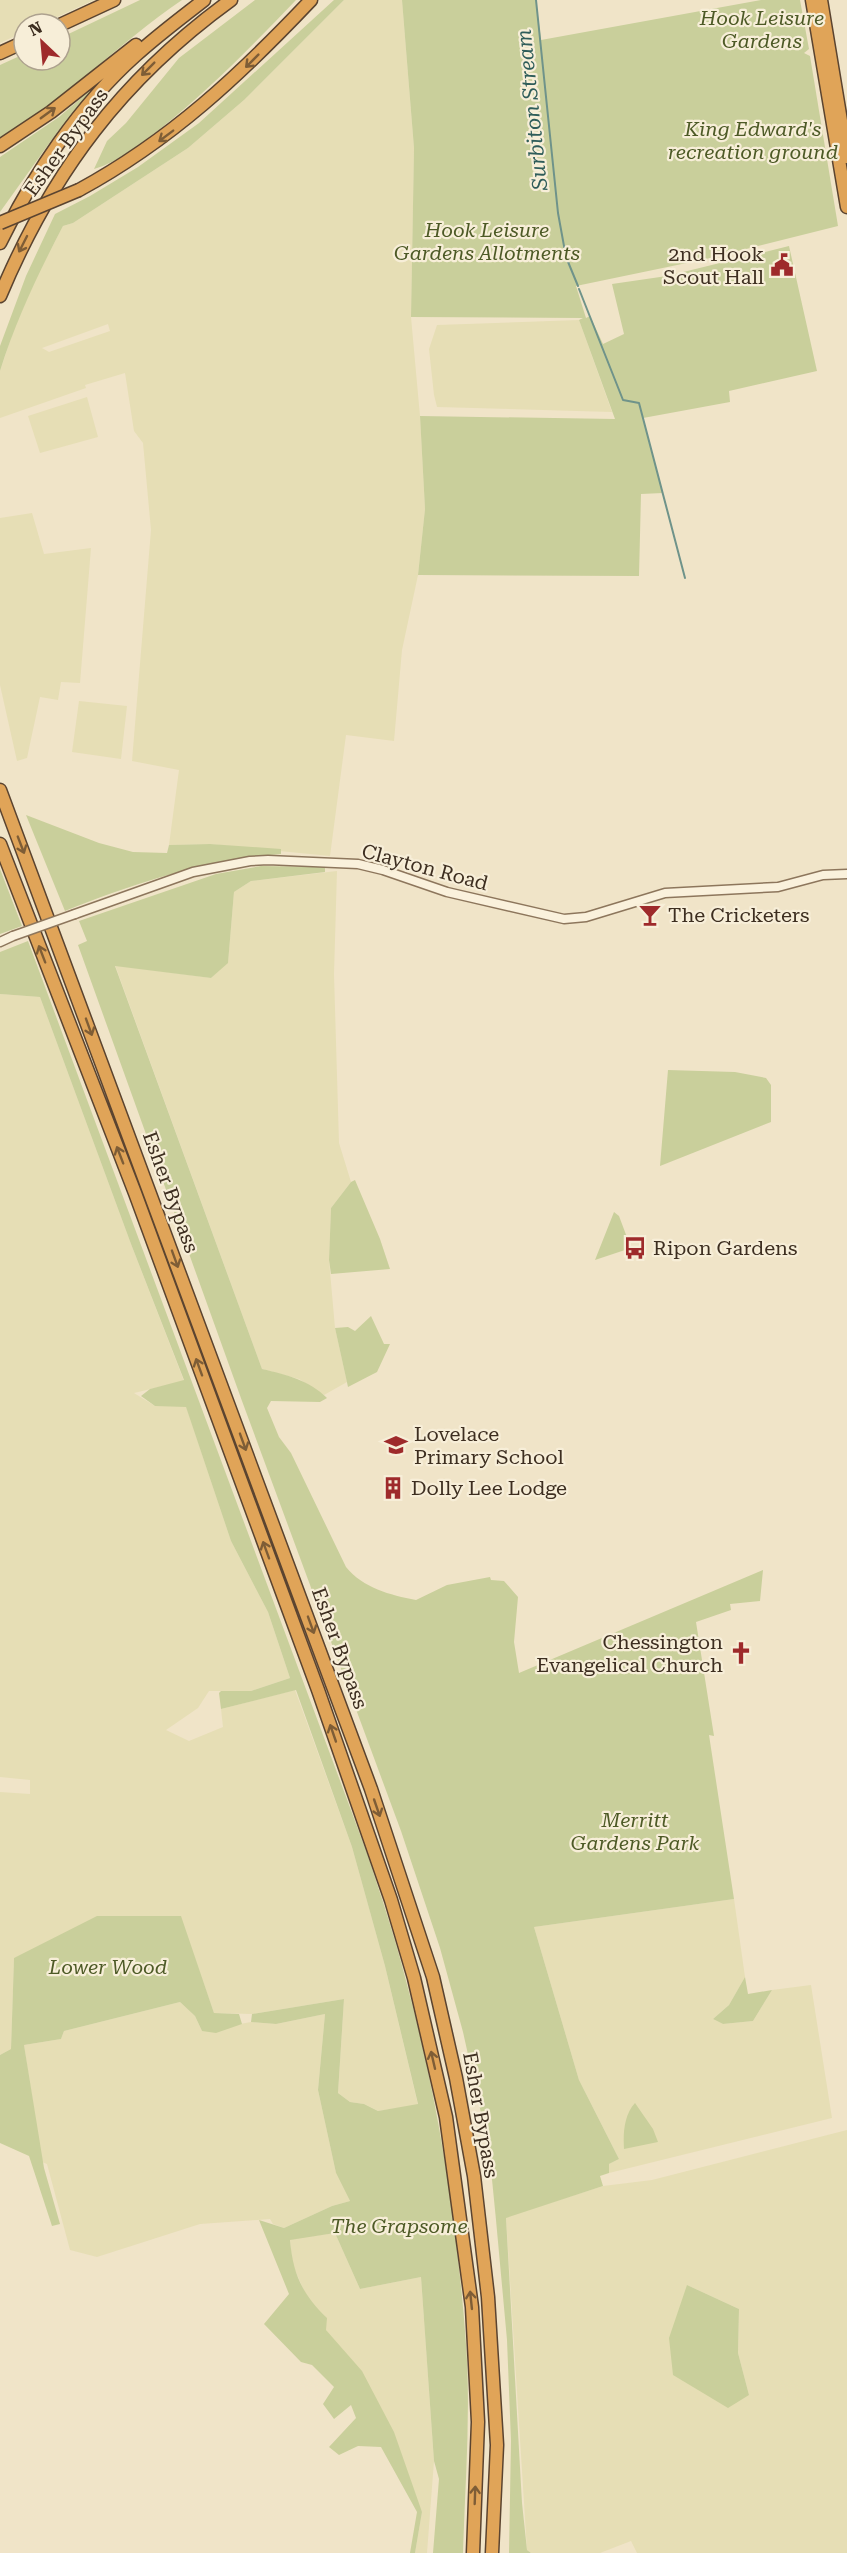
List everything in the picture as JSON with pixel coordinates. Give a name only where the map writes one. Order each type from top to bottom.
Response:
[{"type":"highway","points":[[72,19],[114,0]]},
{"type":"highway","points":[[0,146],[51,112],[159,26],[202,0]]},
{"type":"highway","name":"Esher Bypass","points":[[0,243],[38,175],[80,117],[135,56],[202,0]]},
{"type":"highway","name":"Esher Bypass","points":[[0,296],[33,223],[85,142],[138,79],[160,57],[231,0]]},
{"type":"highway","points":[[0,223],[79,190],[131,160],[184,122],[227,86],[311,0]]},
{"type":"highway","points":[[277,36],[322,0]]},
{"type":"highway","points":[[812,0],[847,207]]},
{"type":"highway","points":[[821,0],[847,157]]},
{"type":"highway","name":"Esher Bypass","points":[[0,790],[371,1789],[433,1977],[456,2078],[474,2176],[488,2297],[497,2445],[492,2553]]},
{"type":"highway","name":"Esher Bypass","points":[[0,844],[135,1192],[318,1690],[391,1900],[414,1977],[447,2117],[472,2307],[478,2422],[473,2553]]},
{"type":"street","name":"Clayton Road","points":[[0,942],[176,877],[220,866],[259,860],[358,864],[447,892],[564,919],[586,917],[641,898],[665,893],[778,887],[823,875],[847,874]]},
{"type":"shaded area","points":[[0,0],[94,0],[68,12],[12,12],[12,38],[0,43]]},
{"type":"shaded area","points":[[344,0],[402,0],[414,148],[411,317],[425,509],[418,575],[402,650],[394,741],[346,735],[330,856],[210,844],[169,845],[179,770],[132,761],[151,530],[143,443],[134,431],[125,373],[85,385],[86,388],[0,418],[0,371],[14,329],[36,278],[63,226],[73,223],[188,148],[244,100]],"holes":[[[108,324],[110,331],[49,352],[42,348]]]},
{"type":"shaded area","points":[[579,320],[612,412],[437,407],[429,349],[437,325]]},
{"type":"shaded area","points":[[87,397],[98,437],[40,453],[28,416]]},
{"type":"shaded area","points":[[32,513],[44,554],[91,548],[80,683],[61,682],[58,700],[40,697],[27,758],[17,761],[0,685],[0,518]]},
{"type":"shaded area","points":[[79,701],[127,706],[121,759],[72,752]]},
{"type":"shaded area","points":[[337,871],[334,974],[339,1143],[351,1182],[331,1208],[329,1260],[335,1328],[347,1382],[324,1395],[299,1379],[262,1369],[115,965],[211,978],[228,962],[234,892],[251,881]]},
{"type":"shaded area","points":[[0,994],[40,997],[184,1381],[134,1393],[155,1406],[186,1406],[231,1541],[268,1612],[290,1678],[251,1691],[209,1691],[198,1708],[166,1730],[189,1741],[223,1727],[221,1709],[295,1690],[352,1847],[385,1966],[418,2105],[378,2111],[364,2104],[350,2102],[338,2093],[344,1999],[252,2014],[214,2013],[180,1916],[14,1958],[11,2049],[0,2055],[0,1792],[30,1794],[30,1780],[0,1777]]},
{"type":"shaded area","points":[[734,1899],[745,1977],[729,2005],[713,2019],[723,2024],[753,2021],[772,1990],[811,1985],[832,2118],[609,2173],[609,2164],[619,2159],[579,2080],[534,1927]]},
{"type":"shaded area","points":[[180,2002],[195,2016],[202,2031],[251,2022],[276,2024],[325,2014],[318,2090],[336,2173],[350,2201],[332,2206],[284,2228],[273,2224],[270,2219],[200,2224],[97,2257],[70,2250],[47,2164],[42,2162],[24,2045],[61,2039],[64,2031]]},
{"type":"shaded area","points":[[847,2130],[847,2553],[637,2553],[631,2541],[600,2553],[531,2553],[527,2550],[506,2217],[603,2186],[652,2180]],"holes":[[[687,2285],[739,2309],[738,2353],[749,2395]]]},
{"type":"shaded area","points":[[335,2233],[360,2289],[421,2277],[434,2461],[427,2553],[415,2553],[422,2512],[326,2330],[326,2318],[308,2300],[292,2263],[290,2239]]},
{"type":"green space","points":[[140,0],[182,0],[136,34],[47,107],[0,139],[0,65],[12,60],[12,72],[72,72],[72,32]]},
{"type":"green space","points":[[255,0],[296,0],[196,99],[128,152],[94,169],[107,141],[126,123],[179,58]]},
{"type":"green space","points":[[334,0],[344,0],[244,100],[188,148],[73,223],[63,226],[28,297],[0,371],[0,346],[26,276],[55,214],[138,167],[199,123]]},
{"type":"green space","points":[[402,0],[536,0],[541,40],[761,0],[800,0],[809,49],[804,53],[810,56],[838,226],[706,259],[576,286],[586,318],[590,316],[603,344],[624,334],[612,284],[667,276],[789,246],[817,371],[729,391],[730,402],[643,418],[663,493],[641,494],[639,576],[418,575],[425,509],[420,416],[615,419],[579,320],[583,318],[411,317],[414,148]]},
{"type":"green space","points":[[101,81],[58,131],[0,212],[0,157],[59,117]]},
{"type":"green space","points":[[26,815],[99,843],[133,852],[167,853],[169,845],[210,844],[281,849],[281,854],[225,862],[171,874],[65,911]]},
{"type":"green space","name":"Merritt Gardens Park","points":[[261,866],[325,867],[325,872],[251,881],[234,892],[228,963],[211,978],[115,966],[262,1369],[305,1382],[327,1398],[320,1402],[271,1401],[267,1408],[279,1437],[291,1453],[346,1567],[369,1585],[387,1593],[416,1600],[447,1585],[490,1577],[491,1580],[504,1581],[518,1597],[514,1642],[519,1673],[763,1570],[760,1601],[730,1604],[731,1610],[696,1622],[714,1736],[709,1735],[734,1899],[534,1927],[579,2080],[619,2159],[609,2164],[609,2173],[600,2176],[603,2186],[506,2218],[522,2503],[527,2550],[531,2553],[509,2553],[511,2441],[507,2340],[489,2149],[463,2032],[440,1948],[401,1831],[242,1401],[78,945],[87,941],[79,921],[216,874]]},
{"type":"green space","points":[[0,869],[22,926],[0,934]]},
{"type":"green space","name":"The Grapsome","points":[[28,941],[368,1856],[401,1962],[417,2022],[436,2113],[451,2205],[462,2298],[468,2396],[463,2553],[433,2553],[439,2479],[434,2461],[421,2277],[360,2289],[335,2233],[290,2240],[300,2283],[327,2318],[326,2330],[362,2371],[394,2432],[422,2512],[415,2553],[410,2553],[417,2512],[381,2447],[358,2446],[339,2455],[329,2447],[356,2418],[351,2405],[334,2419],[323,2404],[334,2387],[312,2365],[301,2362],[264,2324],[289,2294],[259,2220],[284,2228],[332,2206],[350,2201],[336,2173],[318,2090],[325,2014],[276,2024],[251,2022],[252,2014],[344,1999],[338,2093],[350,2102],[364,2104],[378,2111],[418,2104],[385,1966],[352,1847],[296,1690],[221,1709],[219,1693],[221,1691],[251,1691],[290,1678],[268,1612],[231,1541],[186,1407],[155,1406],[141,1396],[150,1389],[184,1380],[40,997],[0,994],[0,952]]},
{"type":"green space","points":[[668,1070],[735,1072],[766,1078],[771,1085],[771,1122],[660,1166]]},
{"type":"green space","points":[[355,1180],[390,1269],[331,1274],[329,1260],[331,1208]]},
{"type":"green space","points":[[614,1212],[619,1216],[631,1248],[595,1260]]},
{"type":"green space","points":[[371,1316],[384,1344],[390,1344],[377,1372],[348,1387],[335,1328],[348,1327],[355,1331]]},
{"type":"green space","name":"Lower Wood","points":[[97,1916],[181,1916],[214,2013],[239,2014],[242,2024],[216,2033],[202,2031],[195,2016],[180,2002],[64,2031],[61,2039],[24,2045],[44,2168],[60,2224],[52,2226],[29,2156],[0,2143],[0,2055],[11,2049],[14,1958]]},
{"type":"green space","points":[[745,1977],[748,1994],[772,1990],[753,2021],[723,2024],[713,2019],[729,2005]]},
{"type":"green space","points":[[635,2103],[653,2129],[658,2142],[624,2149],[625,2124],[628,2113]]},
{"type":"green space","points":[[687,2285],[739,2309],[738,2353],[749,2395],[728,2408],[673,2375],[669,2338]]},
{"type":"waterway","name":"Surbiton Stream","points":[[536,0],[558,213],[566,257],[578,286]]},
{"type":"waterway","name":"Surbiton Stream","points":[[579,289],[623,400],[639,403],[685,578]]},
{"type":"place","name":"2nd Hook Scout Hall","points":[[782,265]]},
{"type":"place","name":"The Cricketers","points":[[650,915]]},
{"type":"place","name":"Ripon Gardens","points":[[635,1248]]},
{"type":"place","name":"Lovelace Primary School","points":[[396,1445]]},
{"type":"place","name":"Dolly Lee Lodge","points":[[393,1488]]},
{"type":"place","name":"Chessington Evangelical Church","points":[[741,1653]]},
{"type":"park label","name":"Hook Leisure Gardens","points":[[762,30]]},
{"type":"park label","name":"King Edward's recreation ground","points":[[753,140]]},
{"type":"park label","name":"Hook Leisure Gardens Allotments","points":[[487,242]]}]
